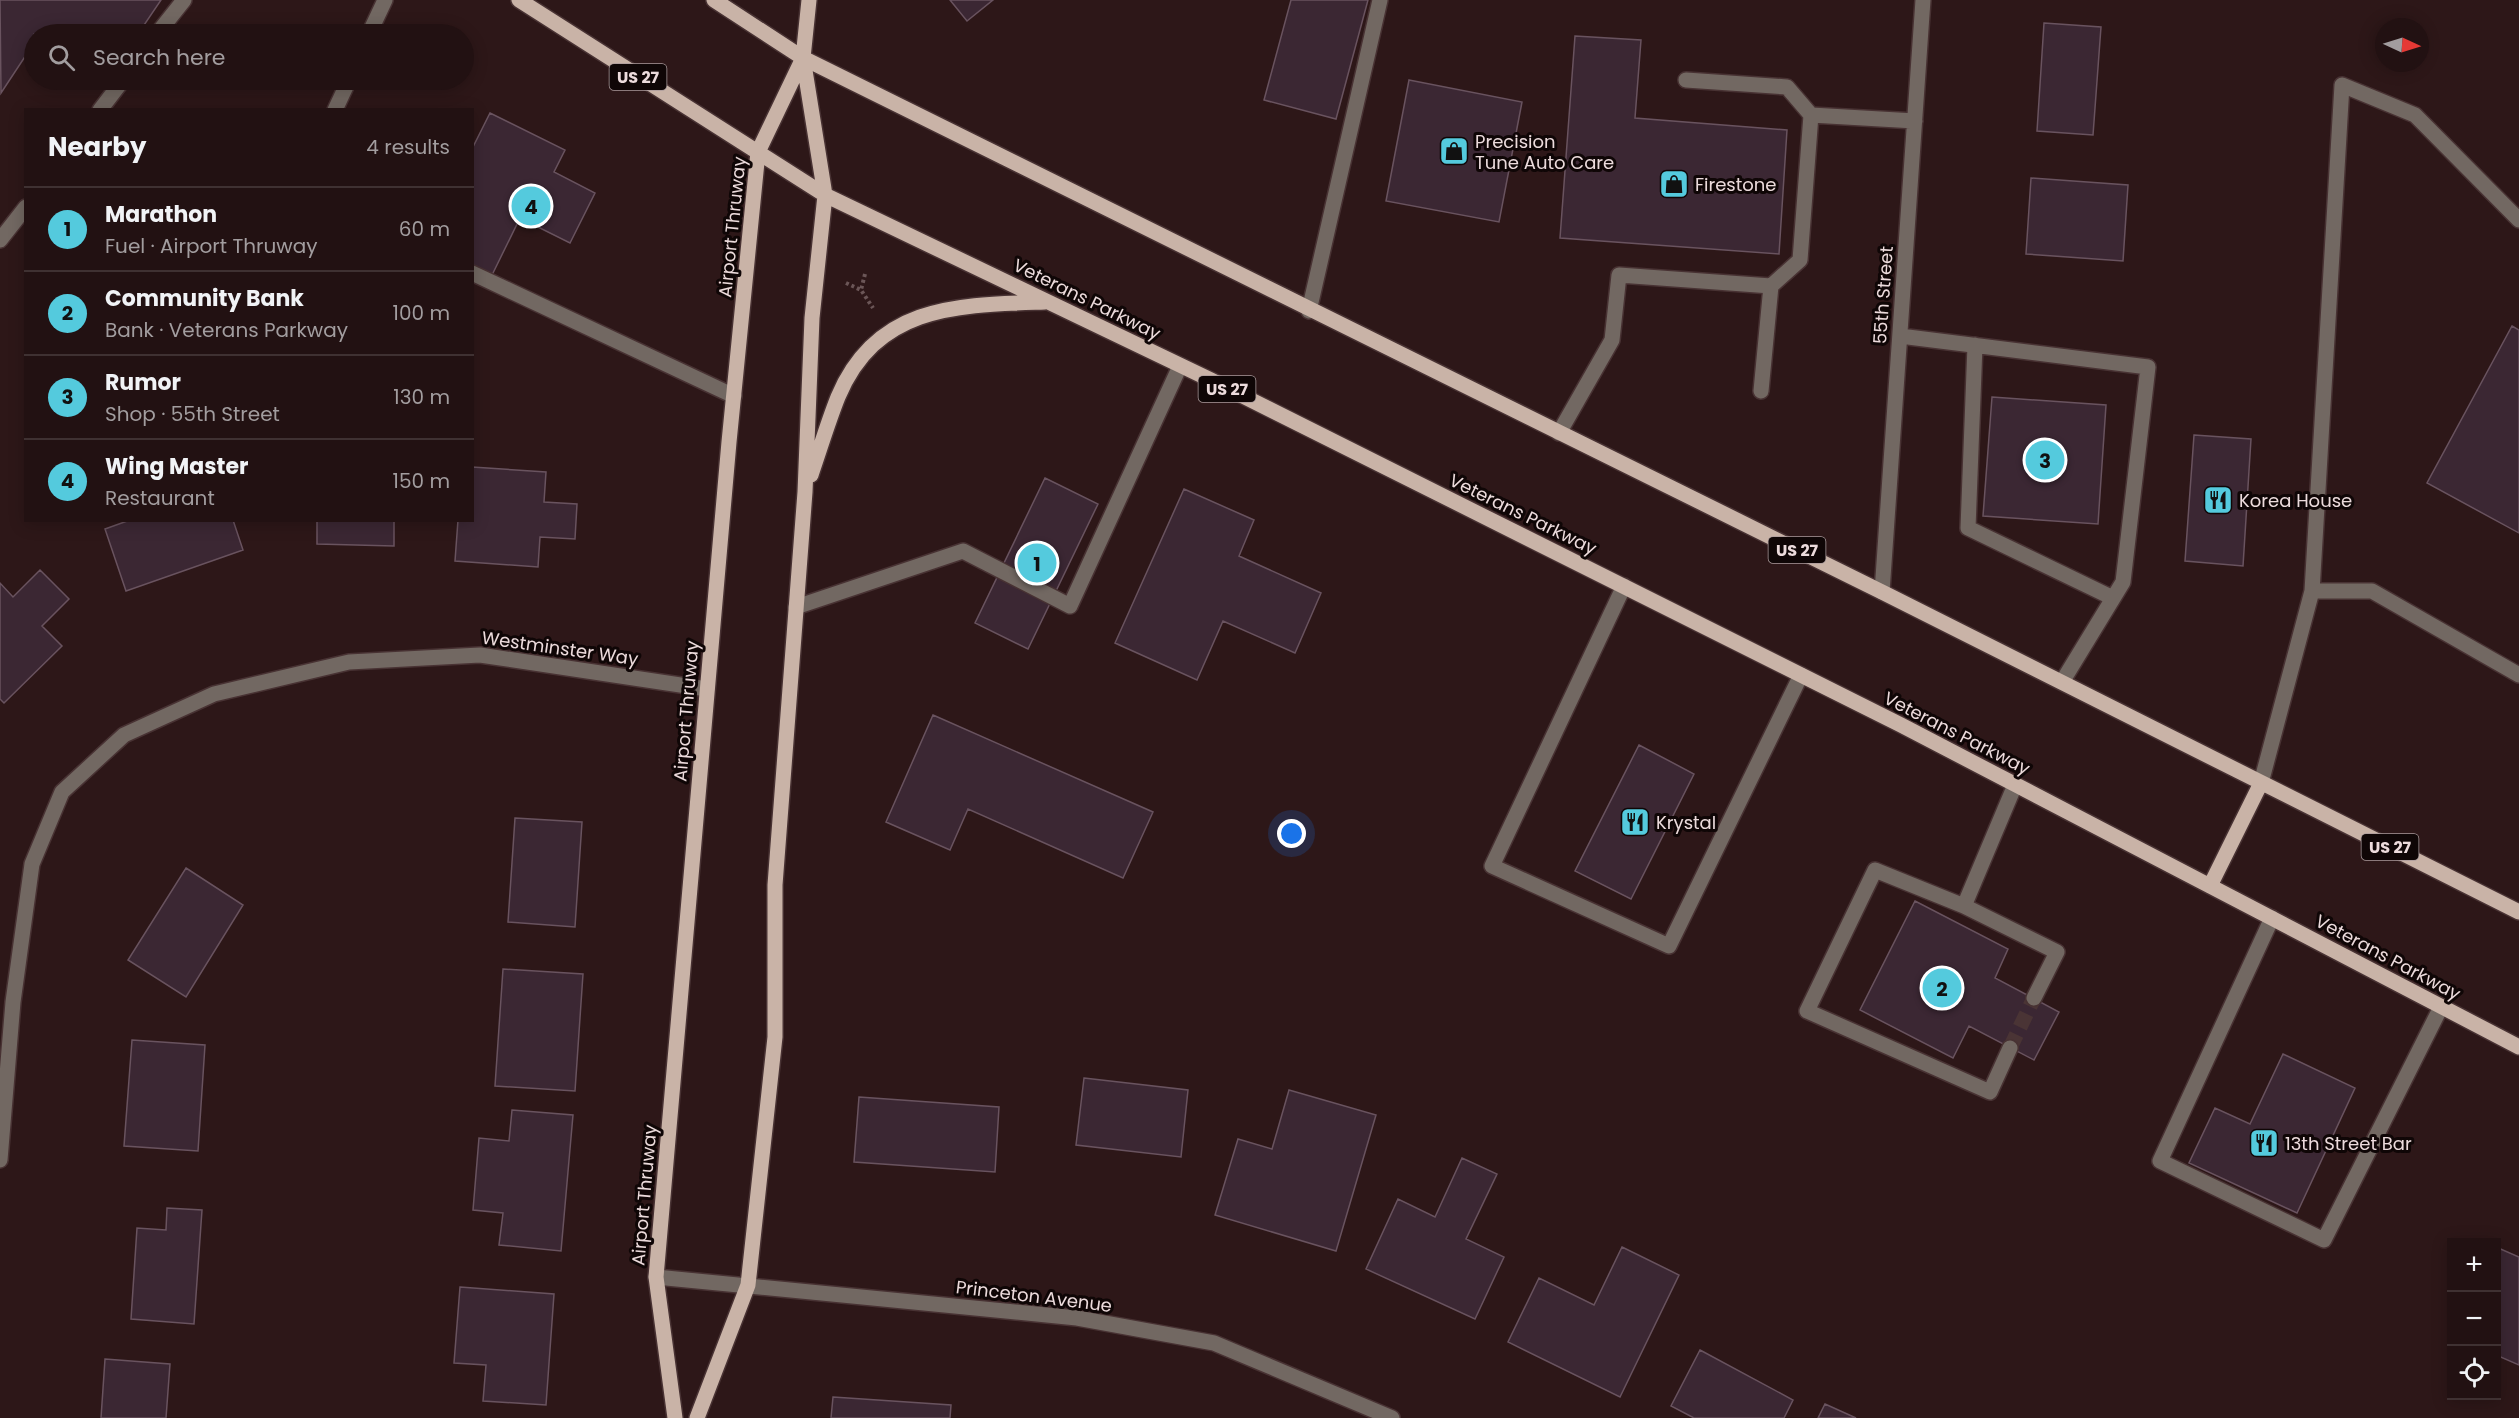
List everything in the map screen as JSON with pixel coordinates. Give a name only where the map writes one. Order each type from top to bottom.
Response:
[{"type":"main road","name":"Veterans Parkway","points":[[519,0],[825,195],[1180,366],[1801,675],[2519,1047]]},
{"type":"main road","name":"US 27","points":[[714,0],[803,58],[1309,311],[1882,592],[2519,912]]},
{"type":"main road","points":[[697,1418],[748,1285],[775,1036],[775,885],[805,492],[812,318],[825,195],[803,58],[809,0]]},
{"type":"main road","name":"Airport Thruway","points":[[675,1418],[656,1277],[734,396],[758,152],[803,58]]},
{"type":"main road","points":[[805,492],[838,396],[853,369],[872,347],[895,328],[921,315],[945,308],[1047,302]]},
{"type":"main road","points":[[2210,886],[2261,783]]},
{"type":"street","points":[[165,24],[184,0]]},
{"type":"street","points":[[374,24],[385,0]]},
{"type":"street","points":[[1309,311],[1380,0]]},
{"type":"street","name":"55th Street","points":[[1882,592],[1923,0]]},
{"type":"street","points":[[1686,80],[1787,87],[1811,115],[1800,260],[1771,286],[1761,391]]},
{"type":"street","points":[[2261,783],[2312,591],[2342,86],[2415,115],[2519,220]]},
{"type":"street","points":[[102,108],[115,90]]},
{"type":"street","points":[[336,108],[344,90]]},
{"type":"street","points":[[1811,115],[1915,121]]},
{"type":"street","points":[[0,240],[24,210]]},
{"type":"street","points":[[474,274],[734,396]]},
{"type":"street","points":[[1559,433],[1612,340],[1619,275],[1771,286]]},
{"type":"street","points":[[1900,336],[2148,367],[2123,582],[2062,682]]},
{"type":"street","points":[[1975,345],[1968,528],[2113,598]]},
{"type":"street","points":[[796,606],[963,551],[1070,606],[1180,366]]},
{"type":"street","points":[[1624,586],[1492,866],[1669,946],[1801,675]]},
{"type":"street","points":[[2312,591],[2372,591],[2519,675]]},
{"type":"street","name":"Westminster Way","points":[[0,1160],[13,1002],[32,864],[62,792],[124,735],[214,694],[349,662],[480,655],[707,689]]},
{"type":"street","points":[[1964,906],[2015,785]]},
{"type":"street","points":[[2010,1048],[1990,1092],[1807,1011],[1875,870],[1964,906],[2057,952],[2034,998]]},
{"type":"street","points":[[2272,918],[2160,1161],[2324,1240],[2441,1006]]},
{"type":"street","name":"Princeton Avenue","points":[[656,1277],[1077,1318],[1214,1343],[1392,1418]]},
{"type":"path","points":[[861,290],[865,274]]},
{"type":"path","points":[[846,283],[861,290],[876,312]]},
{"type":"building","points":[[0,0],[161,0],[145,24],[24,24],[24,58],[1,93]]},
{"type":"building","points":[[950,0],[993,0],[967,21]]},
{"type":"building","points":[[1291,0],[1368,0],[1336,119],[1264,100]]},
{"type":"building","points":[[2044,23],[2101,27],[2093,135],[2037,131]]},
{"type":"building","name":"Firestone","points":[[1575,36],[1641,40],[1635,118],[1787,130],[1779,254],[1560,238]]},
{"type":"building","name":"Precision Tune Auto Care","points":[[1409,80],[1522,102],[1499,222],[1386,201]]},
{"type":"building","points":[[490,113],[565,150],[554,172],[595,193],[570,243],[520,218],[492,275],[474,266],[474,145]]},
{"type":"building","points":[[2031,178],[2128,185],[2123,261],[2026,254]]},
{"type":"building","points":[[2512,326],[2519,330],[2519,533],[2427,483]]},
{"type":"building","points":[[1992,397],[2106,405],[2098,524],[1983,516]]},
{"type":"building","name":"Korea House","points":[[2194,435],[2251,439],[2243,566],[2185,561]]},
{"type":"building","points":[[474,467],[546,472],[544,502],[577,504],[575,539],[540,537],[538,567],[455,561],[458,522],[474,522]]},
{"type":"building","points":[[1045,478],[1098,504],[1028,649],[975,623]]},
{"type":"building","points":[[1184,489],[1254,520],[1239,556],[1321,593],[1295,653],[1223,621],[1197,680],[1115,643]]},
{"type":"building","points":[[124,522],[234,522],[243,550],[126,591],[105,529]]},
{"type":"building","points":[[317,522],[394,522],[394,546],[317,544]]},
{"type":"building","points":[[40,570],[69,599],[42,626],[62,646],[4,703],[0,699],[0,583],[13,597]]},
{"type":"building","points":[[933,715],[1153,812],[1123,878],[968,809],[950,850],[886,822]]},
{"type":"building","name":"Krystal","points":[[1639,745],[1694,774],[1631,899],[1575,871]]},
{"type":"building","points":[[515,818],[582,822],[575,927],[508,922]]},
{"type":"building","points":[[186,868],[243,905],[186,997],[128,960]]},
{"type":"building","points":[[1915,901],[2008,949],[1995,978],[2059,1012],[2034,1060],[1969,1026],[1953,1058],[1860,1010]]},
{"type":"building","points":[[503,969],[583,974],[575,1091],[495,1086]]},
{"type":"building","points":[[132,1040],[205,1045],[198,1151],[124,1146]]},
{"type":"building","name":"13th Street Bar","points":[[2283,1054],[2355,1088],[2297,1213],[2189,1163],[2215,1108],[2250,1124]]},
{"type":"building","points":[[1084,1078],[1188,1090],[1181,1157],[1076,1145]]},
{"type":"building","points":[[1289,1090],[1376,1115],[1336,1251],[1215,1215],[1238,1139],[1272,1149]]},
{"type":"building","points":[[859,1097],[999,1107],[995,1172],[854,1162]]},
{"type":"building","points":[[512,1110],[573,1115],[561,1251],[499,1245],[503,1213],[473,1210],[479,1138],[509,1141]]},
{"type":"building","points":[[1462,1158],[1497,1174],[1466,1239],[1504,1257],[1475,1319],[1366,1269],[1398,1199],[1435,1217]]},
{"type":"building","points":[[167,1208],[202,1210],[194,1324],[131,1319],[137,1228],[166,1230]]},
{"type":"building","points":[[1622,1247],[1679,1275],[1620,1397],[1508,1342],[1539,1278],[1594,1305]]},
{"type":"building","points":[[2501,1249],[2519,1257],[2519,1365],[2501,1357]]},
{"type":"building","points":[[460,1287],[554,1294],[546,1405],[483,1401],[486,1365],[454,1363]]},
{"type":"building","points":[[1700,1350],[1793,1400],[1784,1418],[1694,1418],[1671,1406]]},
{"type":"building","points":[[105,1359],[170,1364],[166,1418],[101,1418]]},
{"type":"building","points":[[833,1397],[951,1405],[950,1418],[831,1418]]},
{"type":"building","points":[[1825,1404],[1856,1418],[1818,1418]]},
{"type":"tunnel","points":[[2010,1048],[2034,998]]},
{"type":"place","name":"Precision Tune Auto Care","points":[[1454,151]]},
{"type":"place","name":"Firestone","points":[[1674,184]]},
{"type":"place","name":"Wing Master","points":[[531,206]]},
{"type":"place","name":"Rumor","points":[[2045,460]]},
{"type":"place","name":"Korea House","points":[[2218,500]]},
{"type":"place","name":"Marathon","points":[[1037,563]]},
{"type":"place","name":"Krystal","points":[[1635,822]]},
{"type":"place","name":"Community Bank","points":[[1942,988]]},
{"type":"place","name":"13th Street Bar","points":[[2264,1143]]}]
